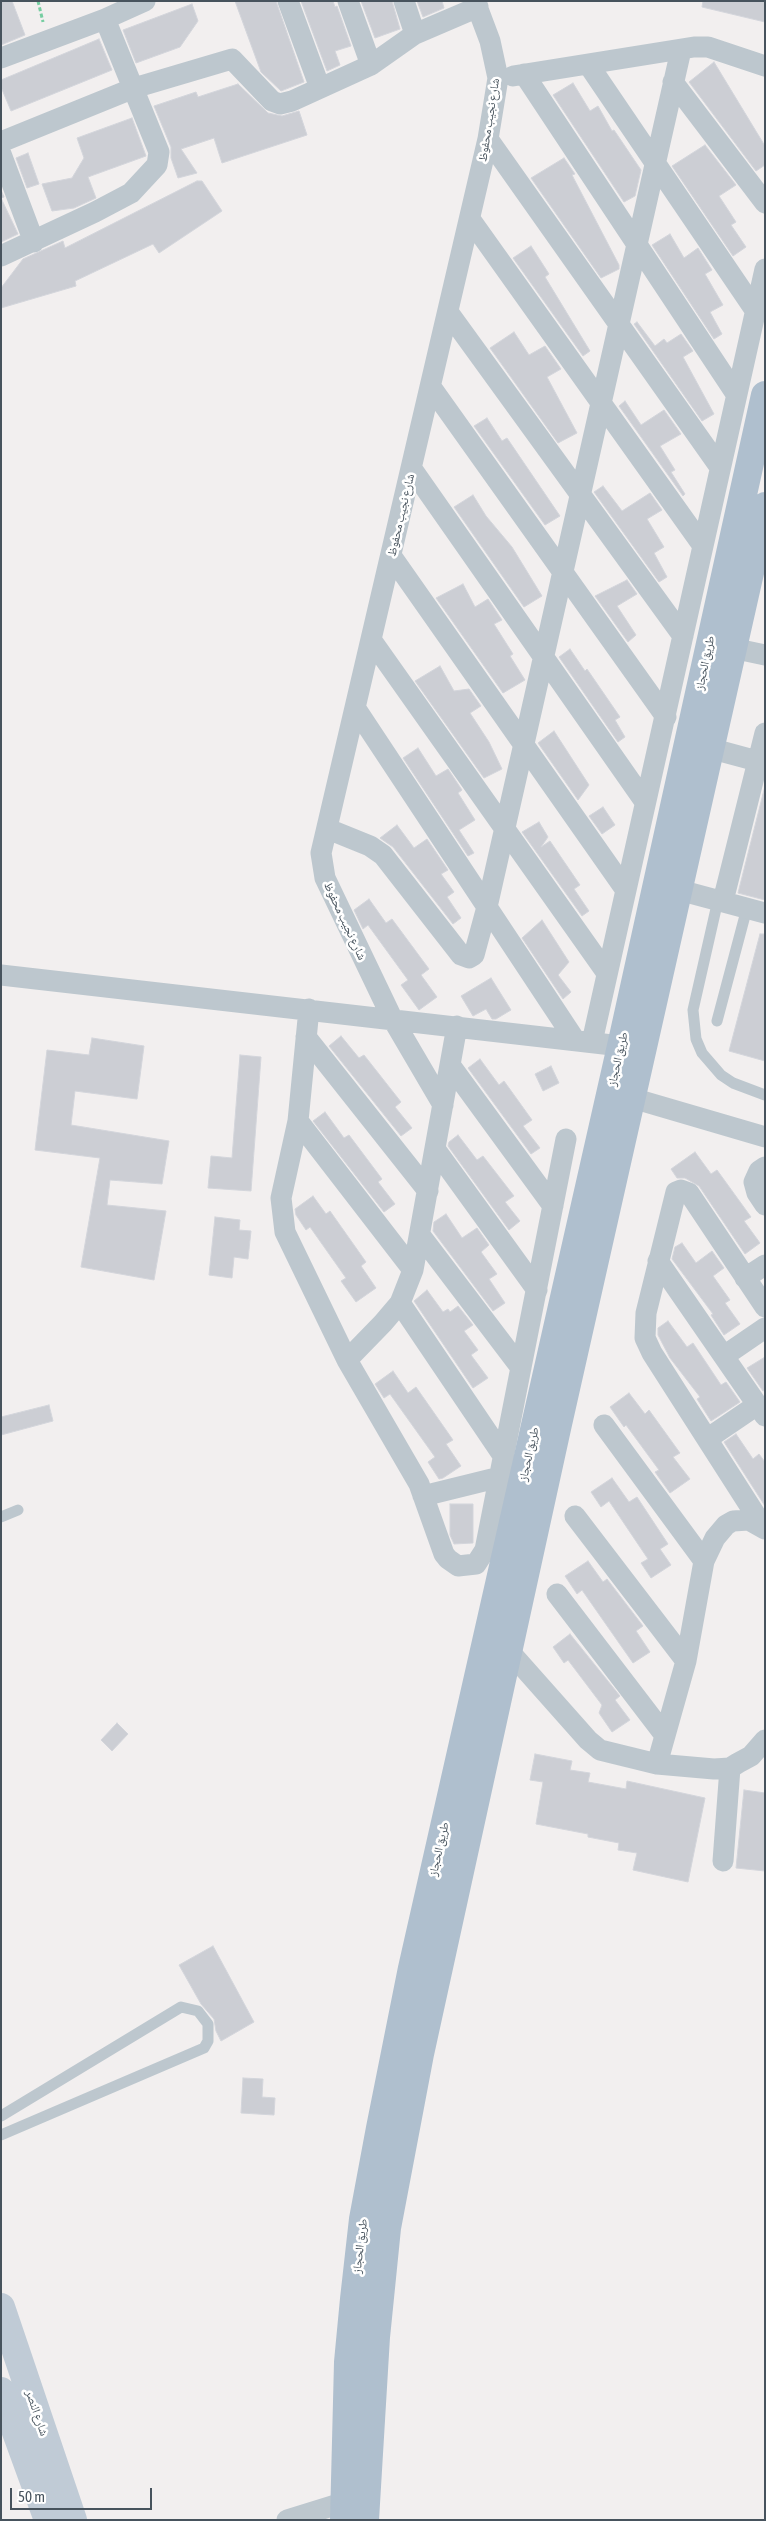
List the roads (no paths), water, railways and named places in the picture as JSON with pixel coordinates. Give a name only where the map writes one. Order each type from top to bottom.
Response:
[{"type":"main road","name":"طريق الحجاز","points":[[344,2511],[348,2362],[353,2308],[363,2219],[380,2128],[414,1958],[621,1046],[765,395]]},
{"type":"main road","name":"طريق الحجاز","points":[[365,2520],[376,2337],[387,2228],[420,2054],[765,506]]},
{"type":"main road","name":"شارع النصر","points":[[1,2307],[73,2520]]},
{"type":"main road","points":[[1,2391],[8,2423],[48,2520]]},
{"type":"street","points":[[1,58],[105,19],[145,1]]},
{"type":"street","points":[[288,1],[320,88]]},
{"type":"street","points":[[348,1],[370,64]]},
{"type":"street","points":[[404,1],[415,34]]},
{"type":"street","points":[[1,142],[134,88],[232,59],[272,101],[280,104],[320,88],[370,64],[415,34],[477,4]]},
{"type":"street","name":"شارع نجيب محفوظ","points":[[443,1104],[392,1018],[325,878],[321,853],[392,557],[488,140],[498,78],[494,57],[477,4]]},
{"type":"street","points":[[1,256],[34,242],[131,193],[157,165],[159,152],[105,19]]},
{"type":"street","points":[[498,78],[708,47],[765,66]]},
{"type":"street","points":[[328,829],[370,846],[383,854],[463,957],[469,958],[475,953],[681,50]]},
{"type":"street","points":[[588,64],[755,310]]},
{"type":"street","points":[[524,74],[636,246],[736,394]]},
{"type":"street","points":[[673,82],[765,203]]},
{"type":"street","points":[[488,140],[719,466]]},
{"type":"street","points":[[1,154],[34,242]]},
{"type":"street","points":[[470,219],[703,546]]},
{"type":"street","points":[[583,1041],[606,972],[666,717],[719,466],[765,269]]},
{"type":"street","points":[[448,312],[682,636]]},
{"type":"street","points":[[431,387],[666,717]]},
{"type":"street","points":[[412,469],[645,802]]},
{"type":"street","points":[[392,557],[625,889]]},
{"type":"street","points":[[372,641],[606,972]]},
{"type":"street","points":[[732,648],[765,655]]},
{"type":"street","points":[[356,709],[487,906],[583,1041]]},
{"type":"street","points":[[720,901],[761,762],[765,733]]},
{"type":"street","points":[[710,748],[761,762]]},
{"type":"street","points":[[679,890],[756,910]]},
{"type":"street","points":[[1,975],[392,1018],[621,1046]]},
{"type":"street","points":[[309,1009],[298,1121],[281,1198],[285,1232],[347,1360],[419,1484],[448,1559],[458,1566],[470,1566],[484,1555],[566,1139]]},
{"type":"street","points":[[347,1360],[400,1303],[414,1270],[457,1026]]},
{"type":"street","points":[[306,1037],[428,1192]]},
{"type":"street","points":[[450,1065],[553,1206]]},
{"type":"street","points":[[632,1098],[765,1136]]},
{"type":"street","points":[[298,1121],[414,1270]]},
{"type":"street","points":[[435,1149],[537,1290]]},
{"type":"street","points":[[765,1167],[759,1171],[754,1182],[757,1194],[765,1205]]},
{"type":"street","points":[[764,1528],[652,1353],[645,1338],[644,1321],[674,1195],[678,1191],[684,1190],[689,1194],[765,1307]]},
{"type":"street","points":[[420,1235],[521,1368]]},
{"type":"street","points":[[658,1260],[761,1411],[707,1439]]},
{"type":"street","points":[[745,1278],[765,1265]]},
{"type":"street","points":[[400,1303],[502,1467]]},
{"type":"street","points":[[724,1356],[765,1328]]},
{"type":"street","points":[[604,1425],[704,1561]]},
{"type":"street","points":[[423,1496],[502,1467]]},
{"type":"street","points":[[575,1516],[686,1661]]},
{"type":"street","points":[[657,1764],[686,1661],[704,1561],[716,1538],[726,1525],[741,1520],[757,1523],[764,1528]]},
{"type":"street","points":[[557,1594],[664,1734]]},
{"type":"street","points":[[509,1650],[588,1740],[600,1750],[657,1764],[714,1769],[730,1768],[751,1756],[765,1740]]},
{"type":"street","points":[[723,1861],[730,1768]]},
{"type":"street","points":[[287,2520],[344,2511]]},
{"type":"lane","points":[[720,901],[693,1010],[696,1039],[702,1053],[721,1075],[733,1084],[765,1095]]},
{"type":"lane","points":[[717,1021],[756,910]]},
{"type":"lane","points":[[1,1517],[18,1510]]},
{"type":"lane","points":[[1,2116],[7,2115],[181,2007],[198,2011],[208,2024],[208,2041],[204,2048],[1,2135]]}]
